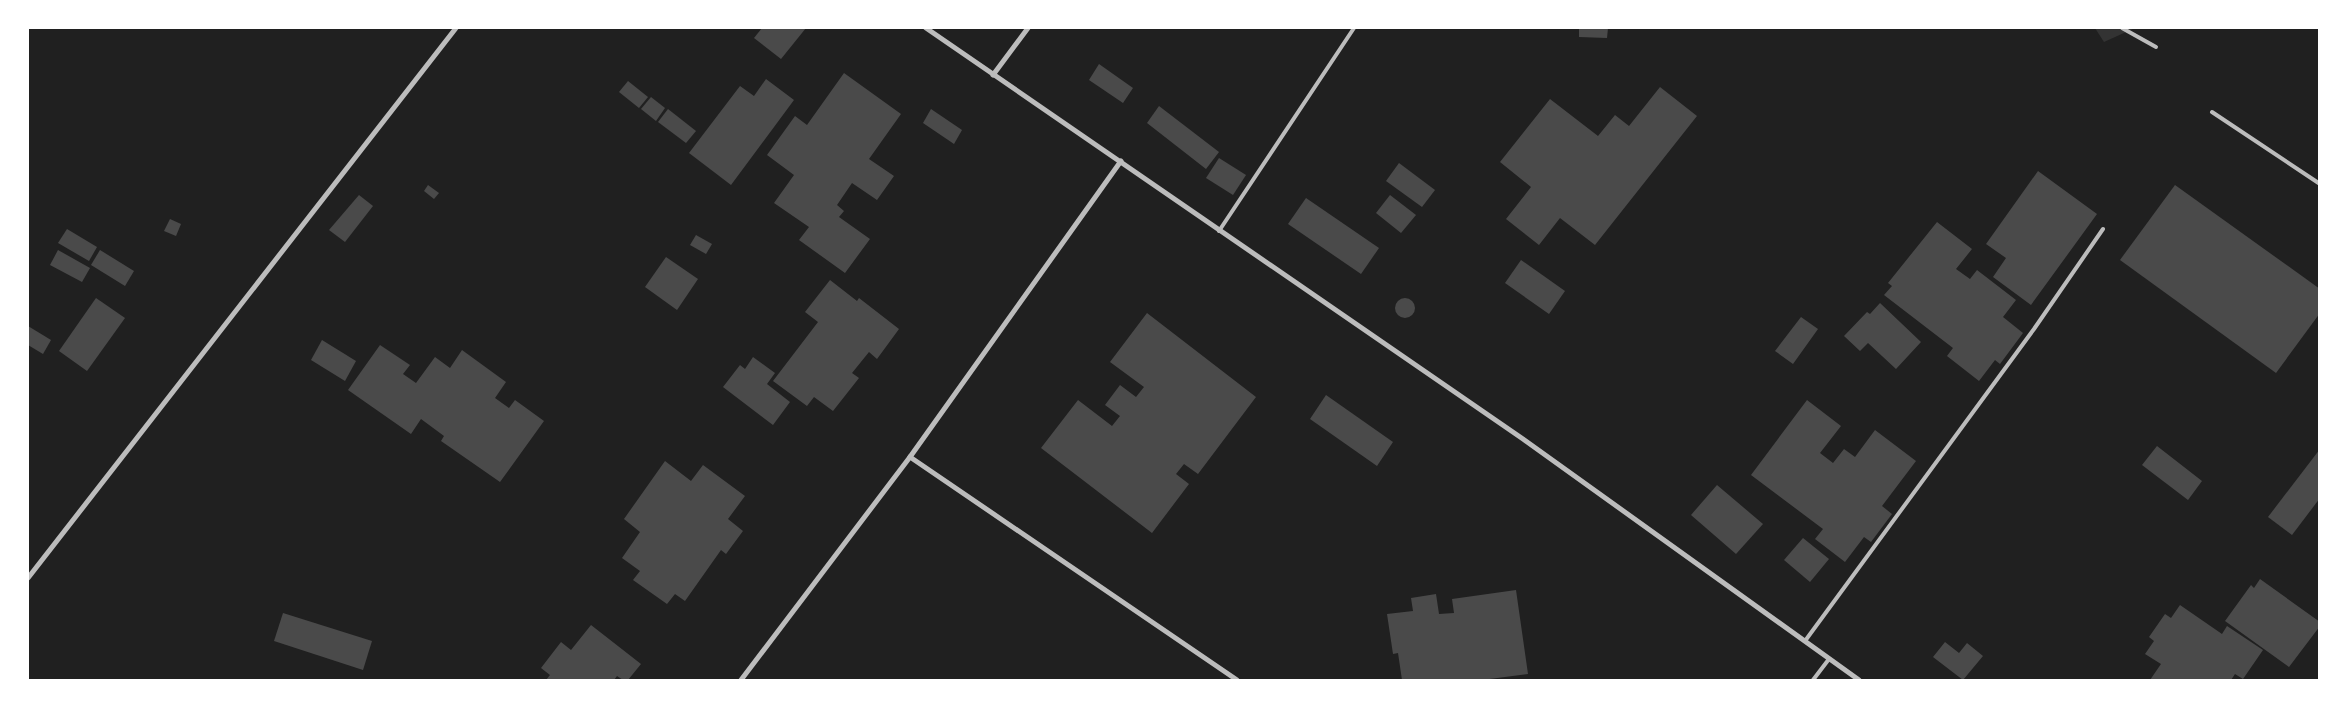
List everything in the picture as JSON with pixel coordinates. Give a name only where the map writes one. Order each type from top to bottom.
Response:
[{"type":"street","points":[[28,578],[456,28]]},
{"type":"street","points":[[926,28],[1121,160],[1219,231],[1523,438],[1858,680]]},
{"type":"street","points":[[993,75],[1028,28]]},
{"type":"street","points":[[741,680],[910,457],[1121,160]]},
{"type":"street","points":[[910,457],[1237,680]]},
{"type":"lane","points":[[1219,231],[1354,28]]},
{"type":"lane","points":[[2122,28],[2156,47]]},
{"type":"lane","points":[[2212,112],[2320,184]]},
{"type":"lane","points":[[1805,640],[2034,329],[2103,229]]},
{"type":"lane","points":[[1813,680],[1829,659]]},
{"type":"shaded area","points":[[28,28],[2319,28],[2319,680],[28,680]]},
{"type":"shaded area","points":[[2095,28],[2135,28],[2104,42]]},
{"type":"building","points":[[762,28],[806,28],[781,59],[754,38]]},
{"type":"building","points":[[1579,28],[1608,28],[1607,38],[1579,37]]},
{"type":"building","points":[[1099,64],[1133,88],[1123,103],[1089,80]]},
{"type":"building","points":[[844,73],[901,114],[869,159],[894,176],[877,200],[852,183],[837,205],[844,211],[839,217],[870,239],[845,273],[799,240],[809,227],[774,203],[794,175],[767,155],[795,116],[807,125]]},
{"type":"building","points":[[766,79],[794,100],[731,185],[689,153],[740,86],[754,96]]},
{"type":"building","points":[[628,81],[648,97],[639,108],[619,92]]},
{"type":"building","points":[[1660,87],[1697,116],[1595,245],[1560,218],[1539,245],[1506,219],[1531,187],[1500,162],[1550,99],[1598,136],[1615,115],[1629,126]]},
{"type":"building","points":[[651,97],[665,108],[656,121],[641,109]]},
{"type":"building","points":[[1159,106],[1219,152],[1206,169],[1147,123]]},
{"type":"building","points":[[668,109],[696,131],[686,143],[658,122]]},
{"type":"building","points":[[931,109],[962,130],[954,144],[923,123]]},
{"type":"building","points":[[1219,158],[1246,175],[1233,195],[1206,178]]},
{"type":"building","points":[[1399,163],[1435,190],[1422,207],[1386,181]]},
{"type":"building","points":[[2038,171],[2097,214],[2031,305],[1993,277],[2006,258],[1986,244]]},
{"type":"building","points":[[428,185],[439,193],[434,199],[424,191]]},
{"type":"building","points":[[2175,185],[2320,289],[2320,313],[2276,373],[2120,260]]},
{"type":"building","points":[[359,195],[373,206],[345,242],[329,230]]},
{"type":"building","points":[[1390,195],[1416,215],[1401,233],[1376,213]]},
{"type":"building","points":[[1306,198],[1379,248],[1361,274],[1288,224]]},
{"type":"building","points":[[170,219],[181,224],[176,236],[164,231]]},
{"type":"building","points":[[1937,222],[1972,249],[1956,269],[1970,279],[1977,270],[2016,300],[2003,317],[2023,333],[2000,364],[1995,360],[1979,381],[1947,356],[1953,348],[1884,295],[1892,286],[1888,283]]},
{"type":"building","points":[[67,229],[97,247],[89,261],[58,243]]},
{"type":"building","points":[[696,235],[712,244],[706,254],[690,245]]},
{"type":"building","points":[[58,250],[90,268],[82,282],[50,265]]},
{"type":"building","points":[[100,250],[134,271],[125,286],[91,265]]},
{"type":"building","points":[[666,257],[698,279],[677,310],[645,287]]},
{"type":"building","points":[[1521,260],[1565,291],[1549,314],[1505,283]]},
{"type":"building","points":[[830,280],[857,301],[859,298],[899,329],[877,359],[869,352],[852,373],[859,378],[833,411],[814,397],[807,406],[773,381],[818,322],[805,312]]},
{"type":"building","points":[[96,298],[125,318],[87,371],[59,351]]},
{"type":"building","points":[[1401,298],[1409,298],[1415,304],[1415,312],[1409,318],[1401,318],[1395,312],[1395,304]]},
{"type":"building","points":[[1880,303],[1921,342],[1896,369],[1868,343],[1860,351],[1844,336],[1867,312],[1870,314]]},
{"type":"building","points":[[1147,313],[1256,397],[1198,474],[1184,464],[1176,474],[1189,484],[1152,533],[1041,448],[1078,400],[1112,426],[1120,416],[1105,405],[1120,385],[1136,397],[1144,387],[1110,362]]},
{"type":"building","points":[[1801,317],[1818,329],[1793,364],[1775,351]]},
{"type":"building","points":[[28,326],[51,340],[43,354],[28,345]]},
{"type":"building","points":[[322,340],[356,361],[345,381],[311,360]]},
{"type":"building","points":[[380,345],[410,365],[403,374],[416,383],[435,357],[450,368],[462,350],[506,382],[495,398],[509,408],[515,400],[544,421],[500,482],[441,441],[444,436],[421,419],[411,434],[348,390]]},
{"type":"building","points":[[753,357],[775,373],[767,384],[790,402],[773,425],[723,387],[740,365],[745,369]]},
{"type":"building","points":[[1326,395],[1393,442],[1377,466],[1310,419]]},
{"type":"building","points":[[1807,400],[1841,426],[1820,453],[1833,463],[1844,449],[1855,457],[1875,430],[1916,461],[1882,506],[1892,514],[1871,542],[1864,537],[1845,562],[1815,539],[1823,529],[1751,475]]},
{"type":"building","points":[[2157,446],[2202,481],[2188,500],[2142,465]]},
{"type":"building","points":[[2320,449],[2320,498],[2292,535],[2268,517]]},
{"type":"building","points":[[665,461],[691,481],[703,465],[745,496],[728,519],[743,531],[726,554],[721,550],[685,601],[675,594],[667,604],[633,580],[640,571],[622,558],[640,532],[624,519]]},
{"type":"building","points":[[1717,485],[1763,524],[1736,554],[1691,515]]},
{"type":"building","points":[[1803,538],[1829,559],[1810,582],[1784,560]]},
{"type":"building","points":[[2260,579],[2320,622],[2320,626],[2289,667],[2225,621],[2251,585],[2254,588]]},
{"type":"building","points":[[1516,590],[1528,674],[1482,680],[1402,680],[1398,653],[1393,654],[1387,614],[1413,611],[1411,598],[1436,594],[1439,614],[1454,613],[1452,599]]},
{"type":"building","points":[[2180,605],[2222,634],[2227,626],[2263,650],[2243,679],[2235,674],[2231,680],[2150,680],[2161,664],[2145,654],[2154,641],[2149,637],[2165,614],[2171,618]]},
{"type":"building","points":[[283,613],[372,641],[363,670],[274,641]]},
{"type":"building","points":[[591,625],[641,664],[628,680],[623,680],[617,676],[614,680],[546,680],[550,675],[541,668],[561,642],[571,650]]},
{"type":"building","points":[[1945,642],[1959,653],[1967,643],[1983,656],[1963,680],[1933,657]]}]
